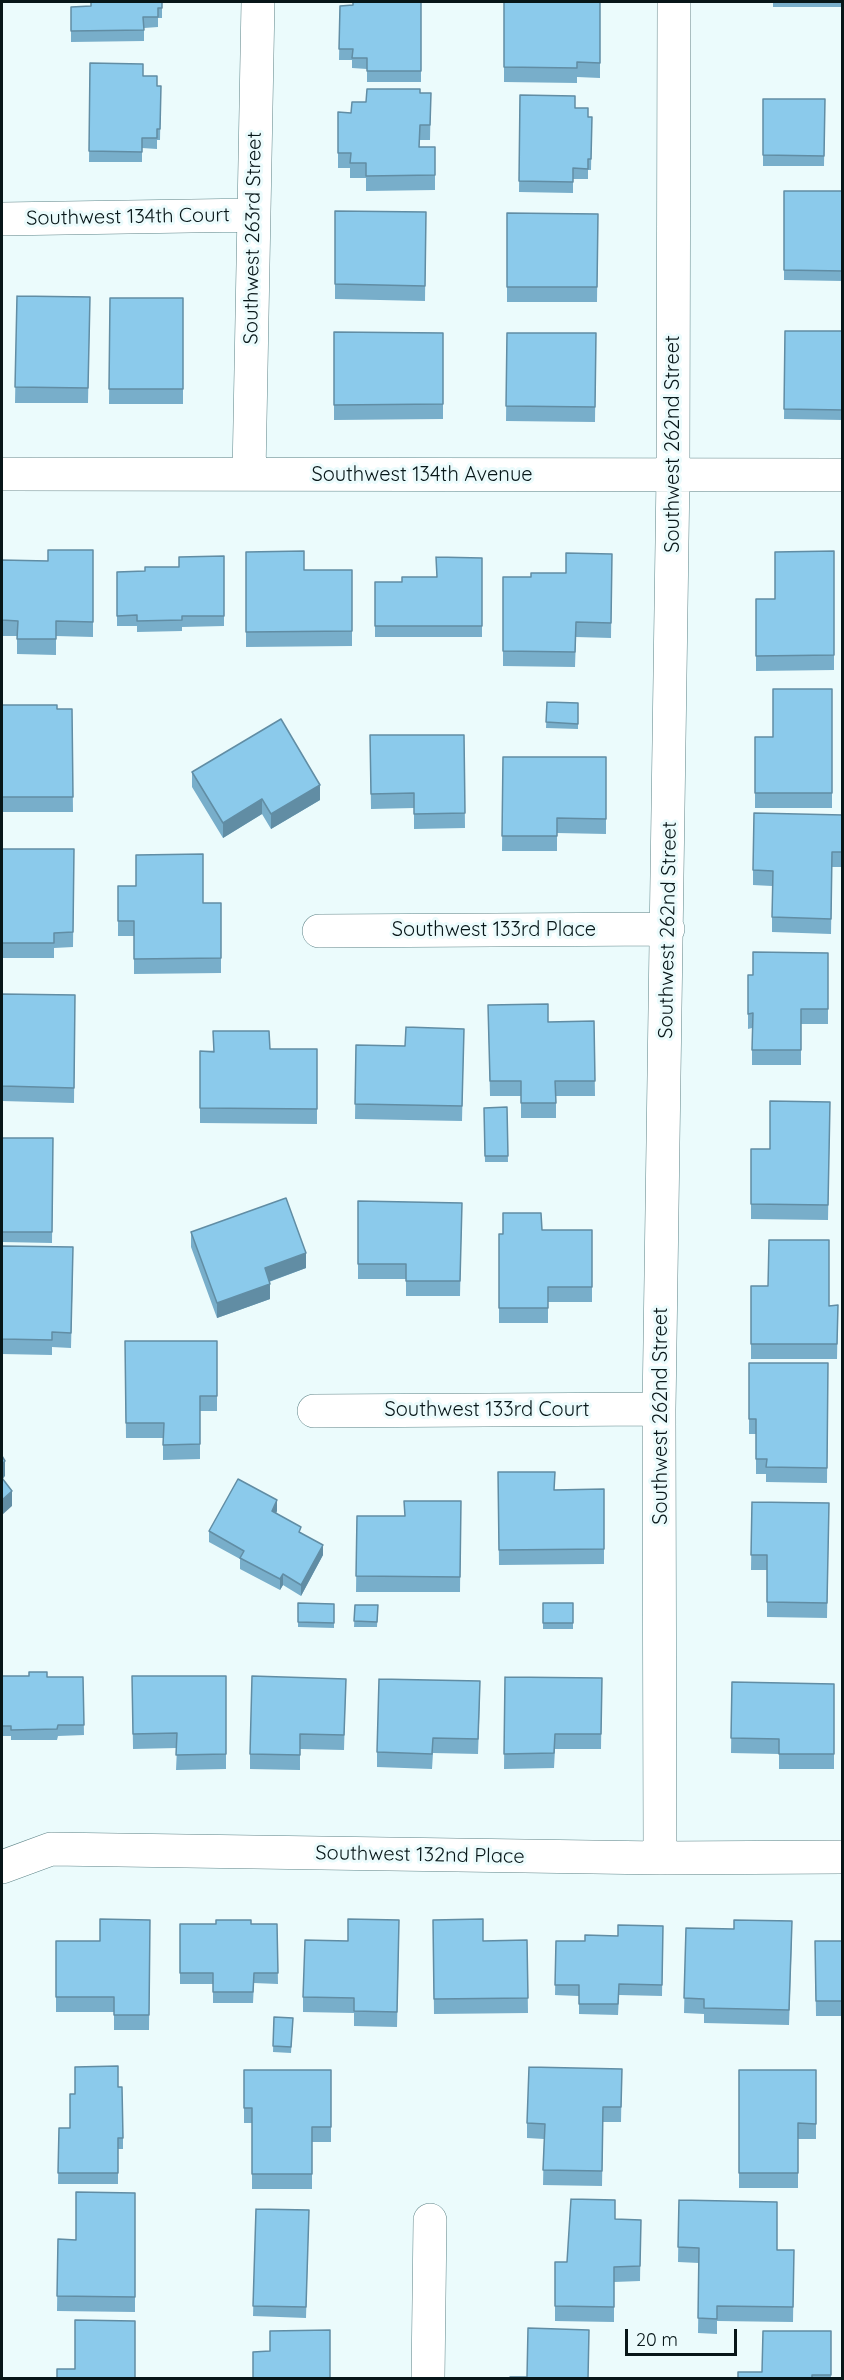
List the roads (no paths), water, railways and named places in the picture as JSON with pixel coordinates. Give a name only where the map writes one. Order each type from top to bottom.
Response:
[{"type":"street","name":"Southwest 263rd Street","points":[[249,474],[258,2]]},
{"type":"street","name":"Southwest 262nd Street","points":[[660,1858],[659,1409],[668,930],[673,475],[674,2]]},
{"type":"street","name":"Southwest 134th Court","points":[[2,219],[254,215]]},
{"type":"street","name":"Southwest 134th Avenue","points":[[2,474],[843,475]]},
{"type":"street","name":"Southwest 133rd Place","points":[[319,931],[668,930]]},
{"type":"street","name":"Southwest 133rd Court","points":[[314,1411],[659,1409]]},
{"type":"street","name":"Southwest 132nd Place","points":[[2,1867],[51,1849],[660,1858],[843,1857]]},
{"type":"street","points":[[428,2379],[430,2220]]}]
